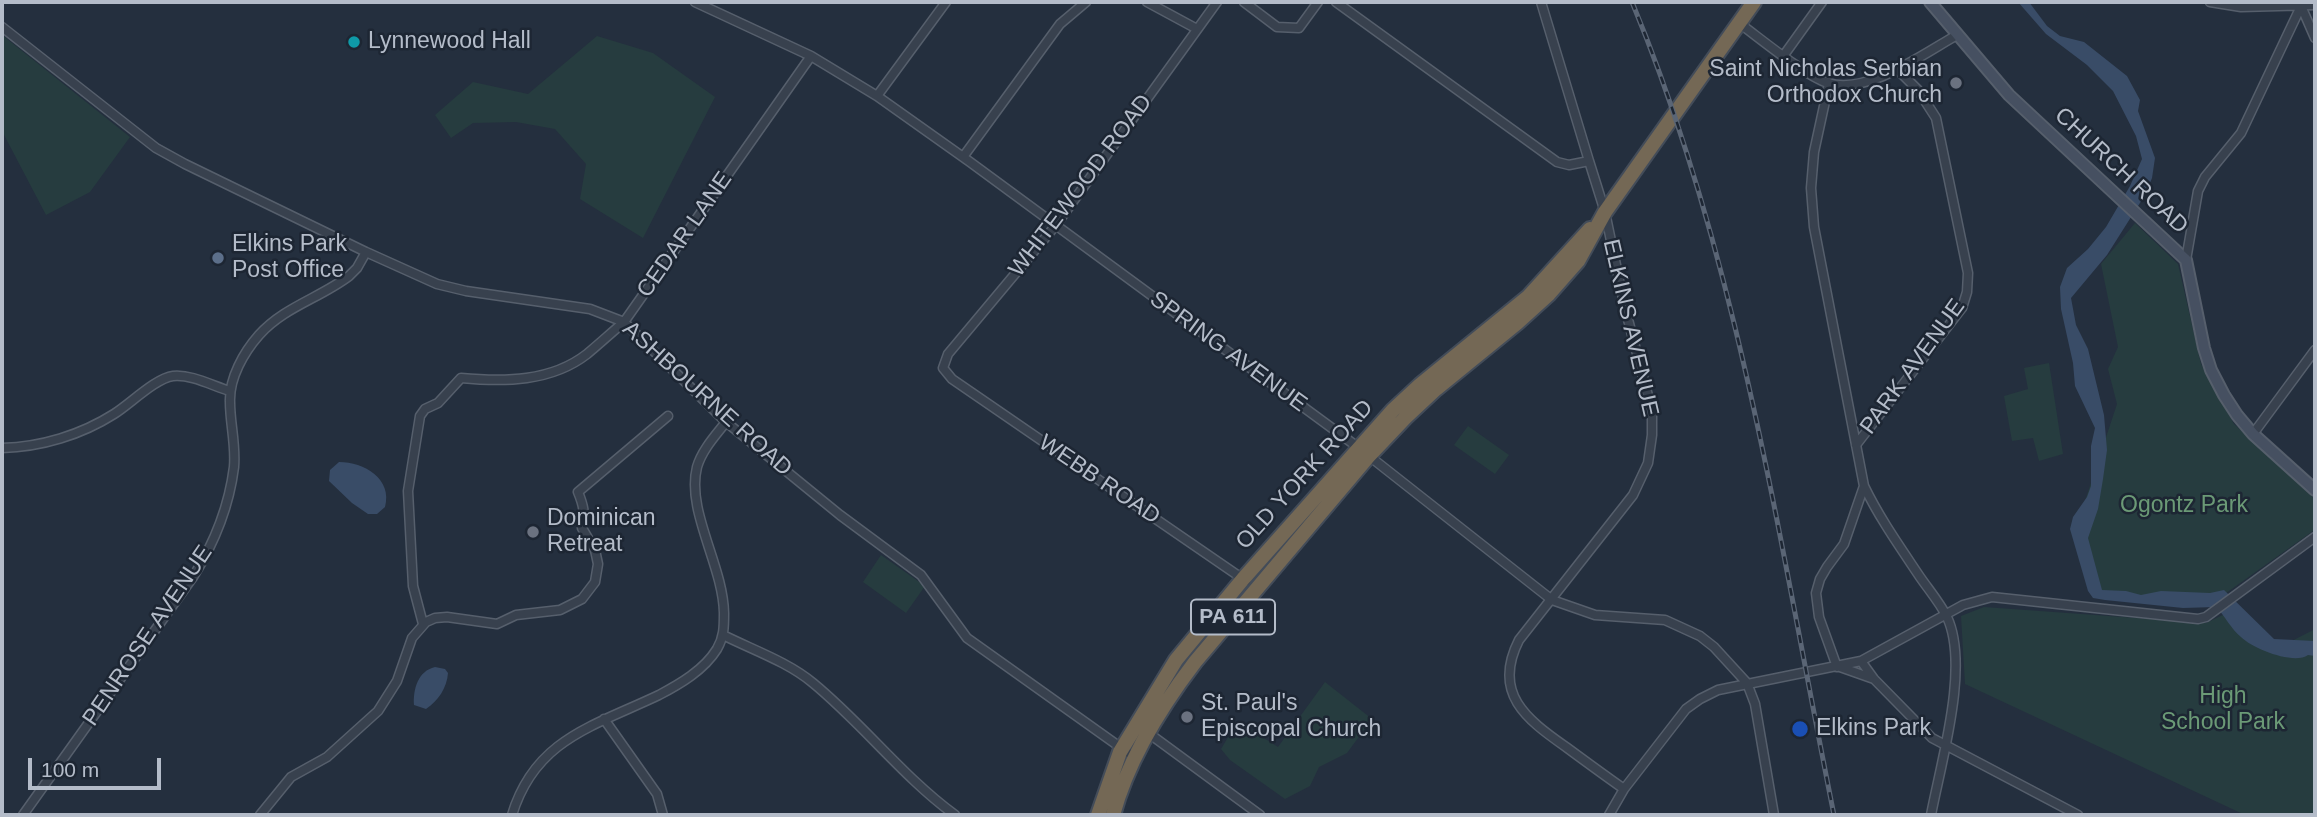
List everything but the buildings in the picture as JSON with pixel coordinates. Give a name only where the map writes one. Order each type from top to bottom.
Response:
[{"type":"highway","name":"OLD YORK ROAD","points":[[1113,815],[1142,729],[1176,660],[1243,579],[1363,453],[1517,323],[1549,294],[1578,261],[1605,212],[1754,2]]},
{"type":"highway","name":"OLD YORK ROAD","points":[[1098,815],[1122,749],[1142,729],[1256,590],[1363,453]]},
{"type":"street","name":"SPRING AVENUE","points":[[695,2],[811,56],[877,96],[1363,453],[1552,600],[1595,615],[1665,620],[1682,626],[1714,647],[1747,683],[1755,704],[1774,815]]},
{"type":"street","points":[[877,96],[946,2]]},
{"type":"street","points":[[963,157],[1060,24],[1086,2]]},
{"type":"street","points":[[1147,2],[1197,29]]},
{"type":"street","name":"WHITEWOOD ROAD","points":[[943,368],[948,354],[1056,225],[1217,2]]},
{"type":"street","points":[[1244,2],[1277,27],[1299,28],[1318,2]]},
{"type":"street","points":[[1336,2],[1557,162],[1569,165],[1589,161]]},
{"type":"street","points":[[1784,55],[1822,2]]},
{"type":"street","name":"CHURCH ROAD","points":[[1930,2],[2009,95],[2186,260],[2211,370],[2237,415],[2253,434],[2315,490]]},
{"type":"street","points":[[2210,2],[2241,7],[2315,5]]},
{"type":"street","name":"ELKINS AVENUE","points":[[1540,3],[1605,212],[1625,308],[1651,411],[1653,435],[1648,463],[1633,495],[1520,640],[1513,652],[1510,676],[1516,701],[1532,723],[1624,789]]},
{"type":"street","points":[[2302,4],[2315,38]]},
{"type":"street","points":[[2186,260],[2198,191],[2205,177],[2241,133],[2302,4]]},
{"type":"street","points":[[1739,23],[1815,77],[1829,83],[1848,85],[1869,81],[1898,69],[1956,35]]},
{"type":"street","name":"ASHBOURNE ROAD","points":[[2,27],[156,148],[366,252],[455,289],[590,309],[624,322],[726,422],[840,515],[921,575],[967,638],[1134,757]]},
{"type":"street","name":"CEDAR LANE","points":[[423,624],[413,586],[408,491],[419,416],[425,409],[438,403],[461,378],[529,379],[560,370],[585,356],[624,322],[811,56]]},
{"type":"street","name":"PARK AVENUE","points":[[1898,69],[1918,90],[1936,118],[1968,273],[1967,292],[1962,308],[1856,445],[1864,486],[1879,517],[1946,615],[1955,640],[1957,667],[1931,815]]},
{"type":"street","points":[[1829,83],[1814,152],[1812,201],[1814,227],[1856,445]]},
{"type":"street","name":"PENROSE AVENUE","points":[[23,815],[193,577],[213,543],[226,504],[233,468],[235,442],[230,391],[243,358],[261,333],[280,316],[341,282],[357,268],[366,252]]},
{"type":"street","points":[[2253,434],[2315,350]]},
{"type":"street","name":"WEBB ROAD","points":[[943,368],[951,379],[1256,590]]},
{"type":"street","points":[[2,448],[25,447],[67,437],[112,415],[167,377],[183,376],[230,391]]},
{"type":"street","points":[[260,815],[291,777],[327,757],[378,711],[390,696],[412,638],[423,624],[435,618],[447,617],[497,624],[516,615],[560,610],[582,599],[595,582],[597,556],[582,528],[583,504],[578,492],[668,416]]},
{"type":"street","points":[[512,815],[517,799],[544,757],[564,740],[671,689],[691,676],[712,656],[723,635],[722,587],[697,505],[695,485],[701,456],[726,422]]},
{"type":"street","points":[[1837,667],[1819,617],[1816,593],[1820,579],[1844,544],[1864,486]]},
{"type":"street","points":[[1609,815],[1624,789],[1686,709],[1718,690],[1861,661],[1963,605],[1992,597],[2198,619],[2206,617],[2315,537]]},
{"type":"street","points":[[723,635],[793,669],[814,683],[920,787],[955,815]]},
{"type":"street","points":[[1861,661],[1874,679],[1932,738],[2078,815]]},
{"type":"street","points":[[1837,667],[1874,679]]},
{"type":"street","points":[[604,719],[657,794],[663,815]]},
{"type":"street","points":[[1142,729],[1260,815]]},
{"type":"green space","points":[[2,35],[130,137],[90,192],[46,215],[2,131]]},
{"type":"green space","points":[[597,36],[653,53],[715,97],[643,238],[580,199],[586,164],[555,129],[516,122],[473,123],[451,138],[435,115],[473,82],[528,94]]},
{"type":"green space","name":"Ogontz Park","points":[[2135,223],[2178,264],[2201,364],[2234,424],[2315,499],[2313,531],[2208,606],[2101,597],[2083,554],[2083,507],[2117,404],[2108,369],[2118,347],[2101,264]]},
{"type":"green space","points":[[2049,363],[2063,454],[2039,461],[2033,438],[2012,441],[2004,396],[2028,389],[2024,368]]},
{"type":"green space","points":[[1468,426],[1509,455],[1495,474],[1454,445]]},
{"type":"green space","points":[[881,555],[925,586],[906,613],[863,582]]},
{"type":"green space","name":"High School Park","points":[[1984,607],[2206,623],[2227,613],[2284,645],[2315,629],[2315,815],[2245,815],[1965,684],[1961,616]]},
{"type":"green space","points":[[1325,682],[1372,719],[1347,753],[1319,767],[1310,786],[1285,799],[1230,760],[1221,749],[1233,729],[1245,726],[1278,747]]},
{"type":"water","points":[[2018,2],[2029,2],[2047,26],[2060,36],[2084,42],[2127,76],[2140,100],[2138,111],[2155,158],[2152,178],[2145,195],[2107,255],[2071,298],[2076,325],[2088,349],[2104,415],[2107,450],[2098,509],[2088,538],[2102,590],[2141,595],[2161,591],[2210,593],[2224,590],[2274,639],[2315,641],[2315,656],[2284,657],[2255,646],[2237,634],[2216,607],[2183,608],[2105,600],[2093,598],[2088,591],[2070,529],[2073,517],[2091,486],[2091,446],[2095,428],[2075,386],[2073,363],[2061,309],[2060,287],[2067,268],[2088,249],[2106,227],[2142,159],[2136,136],[2113,91],[2087,65],[2046,34]]},
{"type":"water","points":[[339,462],[358,465],[381,480],[385,488],[385,507],[377,514],[368,514],[352,503],[329,481],[330,470]]},
{"type":"water","points":[[435,667],[445,669],[448,673],[444,689],[426,709],[414,705],[418,682],[424,672]]},
{"type":"railway","points":[[1632,2],[1669,100],[1701,199],[1728,301],[1774,506],[1834,815]]},
{"type":"place","name":"Lynnewood Hall","points":[[354,42]]},
{"type":"place","name":"Saint Nicholas Serbian Orthodox Church","points":[[1956,83]]},
{"type":"place","name":"Elkins Park Post Office","points":[[218,258]]},
{"type":"place","name":"Dominican Retreat","points":[[533,532]]},
{"type":"place","name":"St. Paul's Episcopal Church","points":[[1187,717]]},
{"type":"place","name":"Elkins Park","points":[[1800,729]]}]
